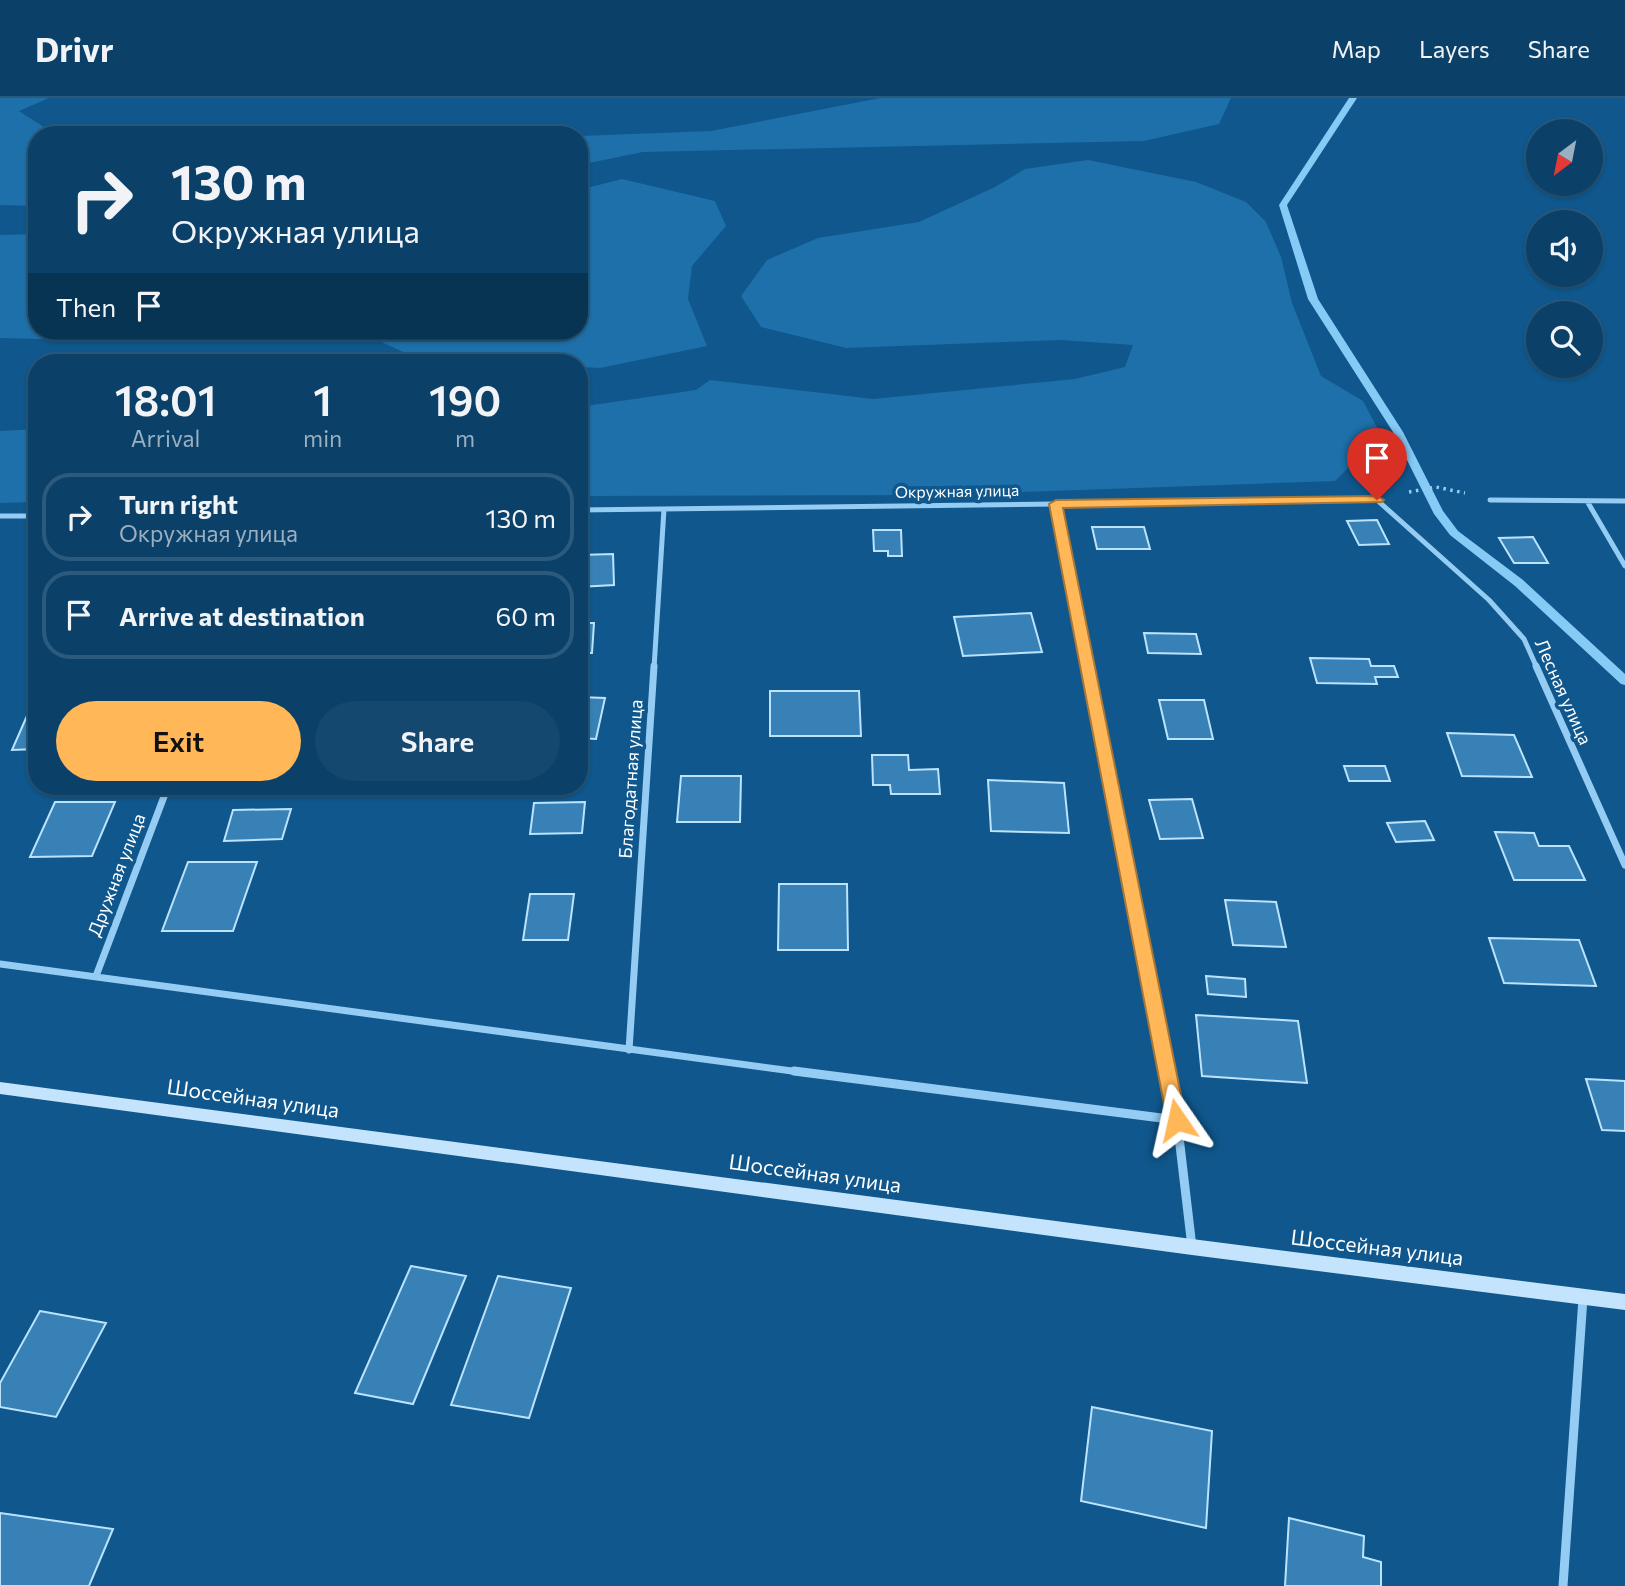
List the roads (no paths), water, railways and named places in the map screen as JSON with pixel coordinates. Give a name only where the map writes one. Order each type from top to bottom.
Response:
[{"type":"main road","name":"Шоссейная улица","points":[[0,1088],[1625,1302]]},
{"type":"street","name":"Окружная улица","points":[[588,510],[1377,500]]},
{"type":"street","name":"Лесная улица","points":[[1377,500],[1489,600],[1524,639],[1625,865]]},
{"type":"street","points":[[1490,500],[1625,501]]},
{"type":"street","points":[[1587,501],[1625,566]]},
{"type":"street","points":[[1056,504],[1177,1120],[1192,1247]]},
{"type":"street","name":"Благодатная улица","points":[[629,1050],[664,509]]},
{"type":"street","points":[[0,516],[28,516]]},
{"type":"street","name":"Дружная улица","points":[[96,976],[165,795]]},
{"type":"street","points":[[0,964],[629,1050],[1177,1120]]},
{"type":"street","points":[[1563,1586],[1583,1297]]},
{"type":"waterway","points":[[1353,98],[1283,205],[1313,299],[1398,432],[1438,512],[1454,533],[1519,583],[1625,681]]}]
